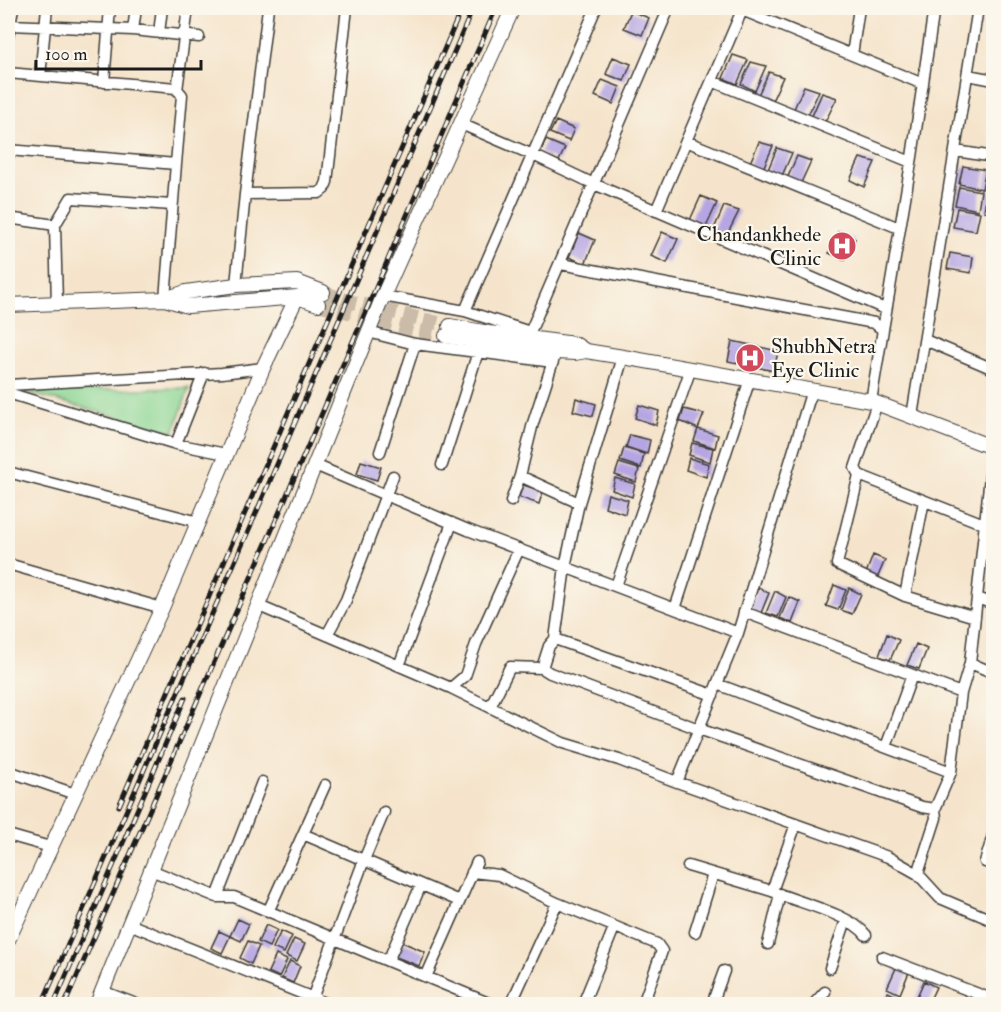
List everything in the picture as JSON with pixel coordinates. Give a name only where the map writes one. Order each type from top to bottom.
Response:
[{"type":"street","points":[[13,8],[9,31],[45,26],[134,30],[199,37]]},
{"type":"street","points":[[40,76],[47,8]]},
{"type":"street","points":[[104,82],[110,8]]},
{"type":"street","points":[[134,30],[136,8]]},
{"type":"street","points":[[159,33],[162,8]]},
{"type":"street","points":[[177,90],[188,8]]},
{"type":"street","points":[[236,285],[268,8]]},
{"type":"street","points":[[245,194],[319,193],[324,189],[327,182],[346,8]]},
{"type":"street","points":[[136,1005],[100,998],[383,296],[513,8]]},
{"type":"street","points":[[465,311],[596,8]]},
{"type":"street","points":[[534,339],[561,264],[669,8]]},
{"type":"street","points":[[852,55],[859,8]]},
{"type":"street","points":[[934,8],[911,162],[885,309],[874,402],[855,468],[859,475],[989,526]]},
{"type":"street","points":[[912,416],[978,8]]},
{"type":"street","points":[[656,211],[743,9],[922,84]]},
{"type":"street","points":[[8,73],[176,88],[182,95],[165,299]]},
{"type":"street","points":[[968,75],[993,80]]},
{"type":"street","points":[[712,81],[911,162]]},
{"type":"street","points":[[460,124],[885,309]]},
{"type":"street","points":[[686,141],[899,228]]},
{"type":"street","points":[[8,150],[176,164]]},
{"type":"street","points":[[956,151],[993,157]]},
{"type":"street","points":[[57,304],[55,225],[71,198],[172,205]]},
{"type":"street","points":[[8,218],[55,225]]},
{"type":"street","points":[[561,264],[874,323],[882,329]]},
{"type":"street","points":[[8,305],[165,299],[186,292],[236,285],[297,282],[321,298],[297,297],[188,306],[165,299]]},
{"type":"street","points":[[383,296],[465,311],[534,339],[555,357]]},
{"type":"street","points":[[8,940],[162,608],[263,368],[297,297]]},
{"type":"street","points":[[448,331],[575,344],[586,351]]},
{"type":"street","points":[[368,332],[415,344],[478,352],[555,357],[586,351],[812,390],[874,402],[993,448],[989,526],[977,597],[970,663],[961,693],[951,772],[935,809],[936,818],[918,874]]},
{"type":"street","points":[[925,340],[992,368],[993,356]]},
{"type":"street","points":[[380,452],[415,344]]},
{"type":"street","points":[[442,465],[478,352]]},
{"type":"street","points":[[511,501],[555,357]]},
{"type":"street","points":[[542,668],[549,646],[555,639],[579,503],[623,357]]},
{"type":"street","points":[[8,385],[263,368]]},
{"type":"street","points":[[616,586],[691,368]]},
{"type":"street","points":[[176,444],[204,373]]},
{"type":"street","points":[[675,609],[750,379]]},
{"type":"street","points":[[677,782],[738,633],[812,390]]},
{"type":"street","points":[[8,393],[176,444],[226,454]]},
{"type":"street","points":[[315,465],[452,523],[738,633]]},
{"type":"street","points":[[8,472],[199,522]]},
{"type":"street","points":[[859,475],[837,564],[905,596],[975,617]]},
{"type":"street","points":[[327,635],[346,600],[393,476]]},
{"type":"street","points":[[520,476],[579,503]]},
{"type":"street","points":[[905,596],[924,501]]},
{"type":"street","points":[[399,666],[452,523]]},
{"type":"street","points":[[451,688],[465,676],[476,644],[519,549]]},
{"type":"street","points":[[8,564],[162,608]]},
{"type":"street","points":[[977,597],[993,604]]},
{"type":"street","points":[[259,606],[451,688],[562,743],[888,856],[918,874],[940,898],[993,921]]},
{"type":"street","points":[[744,612],[961,693]]},
{"type":"street","points":[[555,639],[712,695]]},
{"type":"street","points":[[970,663],[993,673]]},
{"type":"street","points":[[490,708],[510,667],[542,668],[550,674],[699,729],[922,807],[935,809]]},
{"type":"street","points":[[886,747],[912,675]]},
{"type":"street","points":[[717,684],[951,772]]},
{"type":"street","points":[[8,771],[75,794]]},
{"type":"street","points":[[218,897],[262,782]]},
{"type":"street","points":[[268,912],[325,784]]},
{"type":"street","points":[[311,1001],[333,939],[384,812]]},
{"type":"street","points":[[768,944],[776,892],[796,824]]},
{"type":"street","points":[[303,834],[459,902]]},
{"type":"street","points":[[8,835],[50,847]]},
{"type":"street","points":[[985,862],[993,836]]},
{"type":"street","points":[[688,866],[776,892],[846,920],[859,927],[866,935]]},
{"type":"street","points":[[426,977],[474,867],[499,875],[556,903],[657,944],[662,951],[643,1005]]},
{"type":"street","points":[[151,870],[218,897],[234,897],[491,1005]]},
{"type":"street","points":[[694,932],[713,874]]},
{"type":"street","points":[[388,961],[421,885]]},
{"type":"street","points":[[511,1005],[556,903]]},
{"type":"street","points":[[830,968],[846,920]]},
{"type":"street","points":[[129,924],[311,1001],[328,1005]]},
{"type":"street","points":[[583,1005],[614,928]]},
{"type":"street","points":[[882,957],[993,1000]]},
{"type":"street","points":[[712,1005],[724,971]]},
{"type":"street","points":[[814,1005],[825,992]]},
{"type":"green space","points":[[189,388],[174,432],[21,391]]},
{"type":"building","points":[[631,11],[649,18],[642,35],[624,28]]},
{"type":"building","points":[[733,55],[748,60],[737,84],[723,78]]},
{"type":"building","points":[[613,57],[631,64],[624,81],[606,74]]},
{"type":"building","points":[[751,62],[766,66],[755,91],[741,84]]},
{"type":"building","points":[[769,72],[783,77],[772,101],[758,95]]},
{"type":"building","points":[[602,80],[620,87],[613,104],[595,96]]},
{"type":"building","points":[[804,86],[819,91],[808,115],[794,109]]},
{"type":"building","points":[[822,93],[837,98],[825,122],[812,116]]},
{"type":"building","points":[[556,121],[574,129],[569,141],[550,133]]},
{"type":"building","points":[[546,140],[565,148],[559,161],[540,153]]},
{"type":"building","points":[[759,142],[773,146],[762,171],[749,165]]},
{"type":"building","points":[[777,148],[792,153],[781,178],[767,172]]},
{"type":"building","points":[[797,156],[811,161],[800,185],[787,179]]},
{"type":"building","points":[[860,158],[875,162],[864,187],[850,180]]},
{"type":"building","points":[[963,166],[986,170],[982,189],[959,184]]},
{"type":"building","points":[[989,169],[994,170],[994,190],[985,188]]},
{"type":"building","points":[[959,187],[981,191],[978,210],[955,205]]},
{"type":"building","points":[[987,192],[994,193],[994,213],[984,211]]},
{"type":"building","points":[[701,196],[717,203],[706,227],[690,220]]},
{"type":"building","points":[[724,206],[739,211],[727,235],[714,229]]},
{"type":"building","points":[[957,208],[980,212],[976,231],[953,227]]},
{"type":"building","points":[[662,232],[678,239],[667,263],[651,256]]},
{"type":"building","points":[[838,232],[855,239],[845,260],[829,253]]},
{"type":"building","points":[[579,233],[595,240],[585,264],[569,257]]},
{"type":"building","points":[[950,253],[973,257],[971,273],[947,269]]},
{"type":"building","points":[[732,341],[778,351],[774,371],[728,361]]},
{"type":"building","points":[[576,398],[596,404],[593,416],[573,411]]},
{"type":"building","points":[[639,405],[659,411],[656,425],[635,418]]},
{"type":"building","points":[[684,409],[704,414],[698,429],[680,421]]},
{"type":"building","points":[[698,429],[718,435],[715,448],[694,441]]},
{"type":"building","points":[[630,435],[650,440],[647,454],[626,447]]},
{"type":"building","points":[[692,443],[713,448],[710,462],[689,455]]},
{"type":"building","points":[[624,448],[644,454],[641,468],[620,461]]},
{"type":"building","points":[[689,458],[709,464],[706,477],[686,470]]},
{"type":"building","points":[[361,461],[381,467],[377,480],[357,474]]},
{"type":"building","points":[[619,463],[639,469],[636,482],[615,475]]},
{"type":"building","points":[[615,478],[635,484],[632,497],[612,490]]},
{"type":"building","points":[[523,485],[543,491],[539,504],[519,497]]},
{"type":"building","points":[[608,494],[628,500],[625,514],[605,507]]},
{"type":"building","points":[[873,555],[885,560],[876,581],[865,576]]},
{"type":"building","points":[[834,585],[846,590],[838,610],[826,606]]},
{"type":"building","points":[[758,587],[769,593],[761,613],[750,609]]},
{"type":"building","points":[[849,588],[861,594],[852,614],[841,610]]},
{"type":"building","points":[[775,591],[786,597],[778,617],[766,613]]},
{"type":"building","points":[[789,597],[800,602],[792,623],[780,618]]},
{"type":"building","points":[[887,634],[899,640],[890,660],[879,656]]},
{"type":"building","points":[[916,644],[927,649],[919,669],[907,665]]},
{"type":"building","points":[[238,919],[249,924],[241,941],[230,936]]},
{"type":"building","points":[[266,925],[277,930],[269,947],[258,942]]},
{"type":"building","points":[[219,931],[230,936],[222,953],[211,948]]},
{"type":"building","points":[[281,931],[292,936],[284,953],[273,948]]},
{"type":"building","points":[[294,939],[305,944],[297,961],[286,956]]},
{"type":"building","points":[[248,941],[259,946],[251,964],[240,958]]},
{"type":"building","points":[[402,942],[425,952],[419,966],[396,957]]},
{"type":"building","points":[[276,955],[287,960],[279,977],[268,972]]},
{"type":"building","points":[[290,961],[300,966],[293,983],[282,978]]},
{"type":"building","points":[[897,966],[909,972],[900,994],[887,988]]},
{"type":"building","points":[[924,981],[936,987],[928,1004],[914,1003]]},
{"type":"building","points":[[888,992],[900,998],[897,1004],[882,1004]]},
{"type":"tunnel","points":[[323,292],[348,301],[450,326]]},
{"type":"tunnel","points":[[318,304],[446,336]]},
{"type":"railway","points":[[119,806],[462,8]]},
{"type":"railway","points":[[42,1004],[473,8]]},
{"type":"railway","points":[[65,1004],[496,8]]},
{"type":"railway","points":[[54,1004],[185,698]]},
{"type":"place","name":"Chandankhede Clinic","points":[[842,246]]},
{"type":"place","name":"ShubhNetra Eye Clinic","points":[[750,358]]}]
